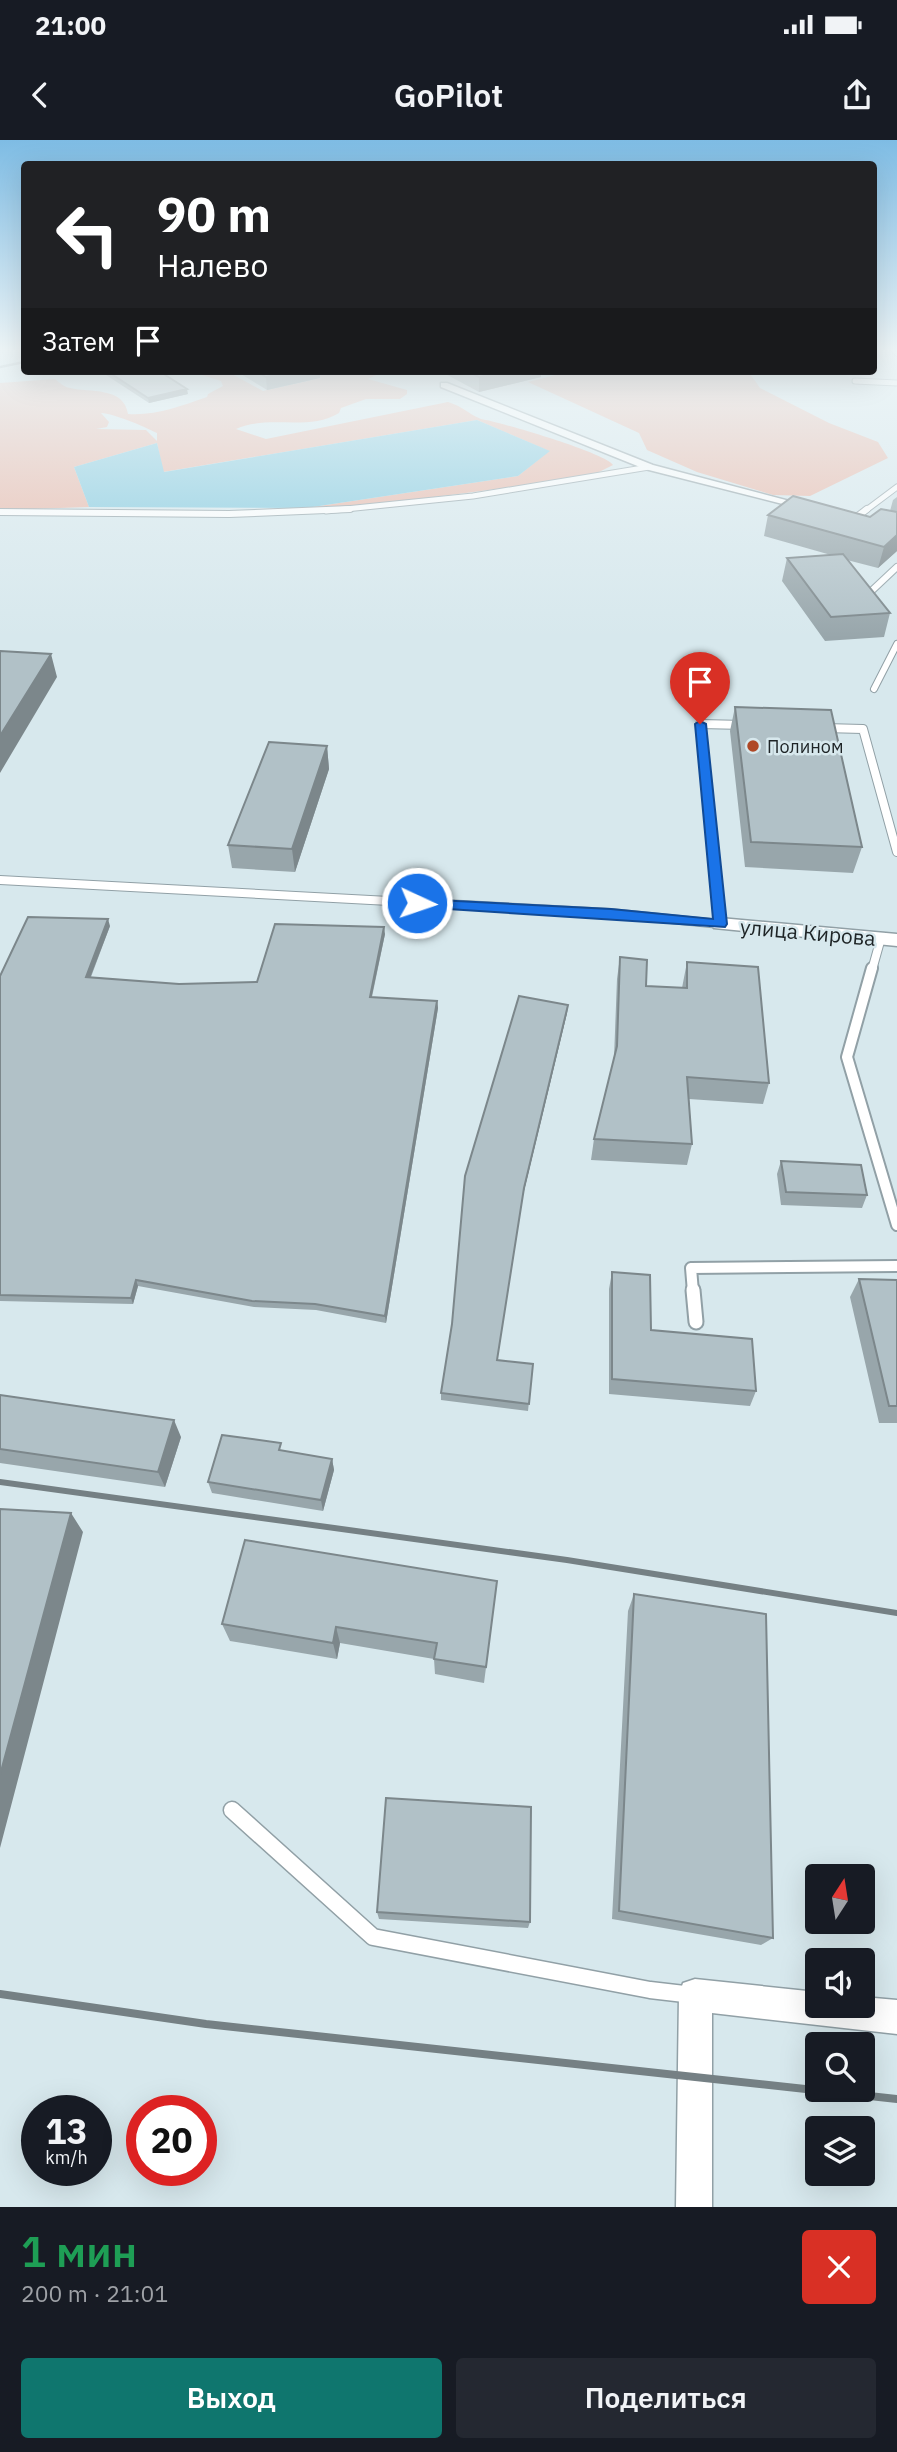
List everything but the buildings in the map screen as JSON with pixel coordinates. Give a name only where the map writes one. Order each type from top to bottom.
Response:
[{"type":"street","points":[[595,445],[649,467],[829,513]]},
{"type":"street","points":[[842,516],[860,521]]},
{"type":"street","name":"улица Кирова","points":[[720,924],[889,939]]},
{"type":"street","points":[[694,2207],[695,1995],[897,2017]]},
{"type":"lane","points":[[0,512],[270,512],[365,508],[578,480],[649,467]]},
{"type":"lane","points":[[860,521],[897,487]]},
{"type":"lane","points":[[864,598],[897,567]]},
{"type":"lane","points":[[874,689],[897,644]]},
{"type":"lane","points":[[0,880],[598,912],[720,924],[700,724],[755,726]]},
{"type":"lane","points":[[809,727],[863,729],[897,852]]},
{"type":"lane","points":[[889,939],[846,1057],[897,1225]]},
{"type":"lane","points":[[696,1322],[691,1268],[897,1266]]},
{"type":"lane","points":[[232,1810],[373,1937],[650,1990],[695,1995]]},
{"type":"shaded area","points":[[0,445],[148,445],[74,467],[89,507],[0,510]]},
{"type":"shaded area","points":[[158,445],[323,445],[163,472]]},
{"type":"shaded area","points":[[536,445],[571,445],[613,465],[597,473],[565,480],[349,508],[306,508],[518,476],[549,451]]},
{"type":"shaded area","points":[[645,445],[880,445],[888,458],[810,496],[773,495],[697,472],[647,450]]},
{"type":"water","points":[[148,445],[158,445],[164,472],[324,445],[537,445],[550,451],[518,476],[306,508],[89,507],[74,467]]},
{"type":"railway","points":[[0,1482],[567,1560],[897,1613]]},
{"type":"railway","points":[[0,1994],[206,2024],[897,2099]]},
{"type":"place","name":"Полином","points":[[753,746]]},
{"type":"route","points":[[417,903],[611,913],[720,924],[700,724]]}]
